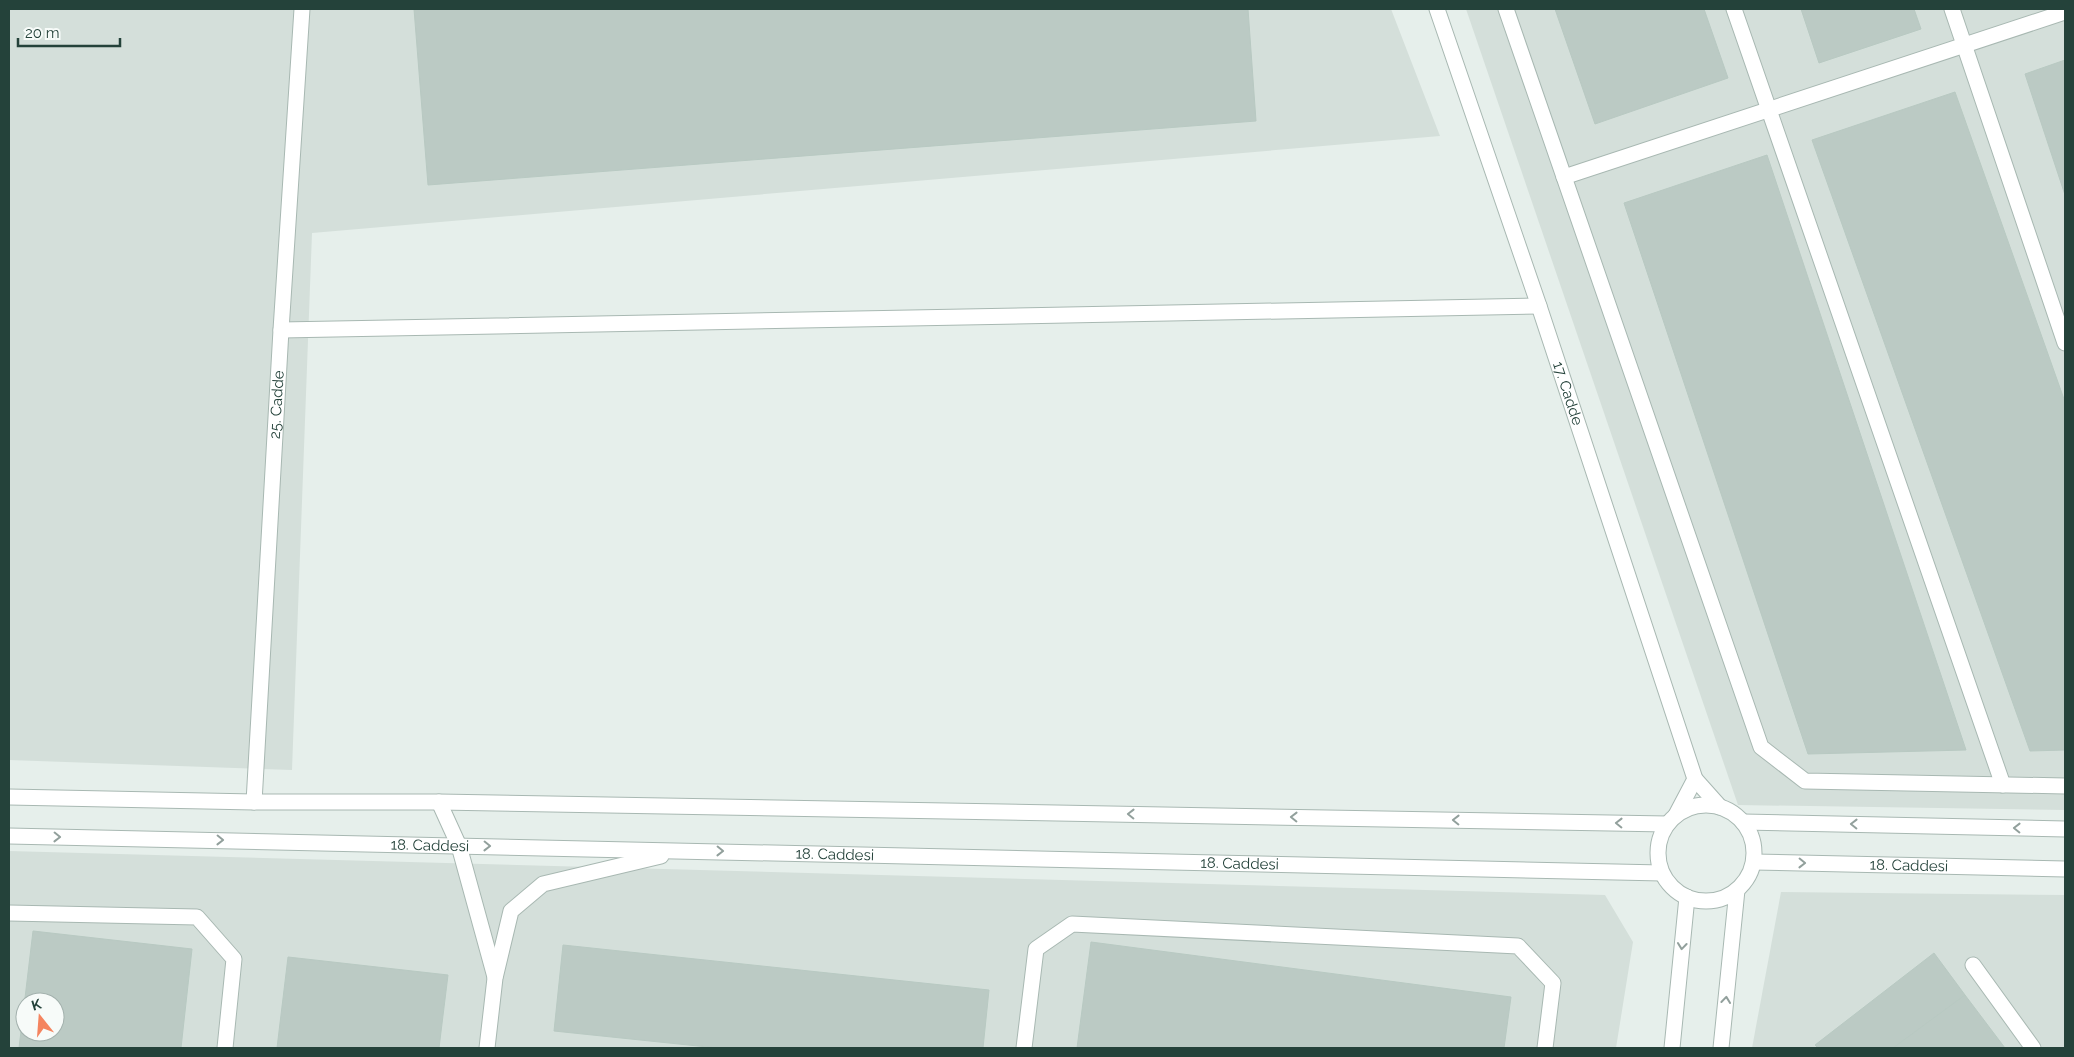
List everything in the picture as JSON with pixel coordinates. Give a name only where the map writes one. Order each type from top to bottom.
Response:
[{"type":"street","name":"25. Cadde","points":[[254,802],[281,330],[302,9]]},
{"type":"street","name":"17. Cadde","points":[[1437,9],[1539,306],[1695,779]]},
{"type":"street","points":[[1506,9],[1761,746],[1805,781],[2065,786]]},
{"type":"street","points":[[1734,9],[2003,785]]},
{"type":"street","points":[[1952,9],[2065,344]]},
{"type":"street","points":[[1564,177],[2065,12]]},
{"type":"street","points":[[281,330],[1539,306]]},
{"type":"street","points":[[9,797],[254,802],[439,802],[1671,820],[1689,808],[1704,804],[1733,812],[1743,822],[1750,834],[1754,847],[1754,862],[1744,882],[1737,890],[1713,901],[1700,901],[1687,898],[1672,888],[1662,873],[1658,861],[1658,848],[1661,835],[1671,820],[1695,779],[1720,807]]},
{"type":"street","points":[[439,802],[459,846],[495,978]]},
{"type":"street","points":[[1743,822],[2065,829]]},
{"type":"street","name":"18. Caddesi","points":[[9,836],[1662,873]]},
{"type":"street","points":[[487,1048],[495,978],[511,911],[543,884],[683,851]]},
{"type":"street","name":"18. Caddesi","points":[[1754,862],[2065,869]]},
{"type":"street","points":[[1721,1048],[1737,890]]},
{"type":"street","points":[[1672,1048],[1687,898]]},
{"type":"street","points":[[9,913],[197,917],[234,959],[225,1048]]},
{"type":"street","points":[[1024,1048],[1036,949],[1072,924],[1518,946],[1553,983],[1545,1048]]},
{"type":"street","points":[[1973,965],[2033,1048]]},
{"type":"shaded area","points":[[9,9],[1391,9],[1440,136],[312,233],[292,770],[9,760]]},
{"type":"shaded area","points":[[1466,9],[2065,9],[2065,810],[1738,805]]},
{"type":"shaded area","points":[[9,851],[1605,895],[1633,942],[1616,1048],[9,1048]]},
{"type":"shaded area","points":[[1781,892],[2065,895],[2065,1048],[1752,1048]]},
{"type":"building","points":[[414,9],[1248,9],[1256,121],[428,185]]},
{"type":"building","points":[[1555,9],[1704,9],[1728,78],[1595,124]]},
{"type":"building","points":[[1801,9],[1914,9],[1921,29],[1819,63]]},
{"type":"building","points":[[2065,60],[2065,195],[2025,74]]},
{"type":"building","points":[[1955,92],[2065,402],[2065,750],[2030,751],[1812,140]]},
{"type":"building","points":[[1767,155],[1966,750],[1808,754],[1624,203]]},
{"type":"building","points":[[33,931],[192,949],[181,1048],[19,1048],[20,1042],[65,1042],[65,992],[26,992]]},
{"type":"building","points":[[1091,942],[1511,997],[1504,1048],[1077,1048]]},
{"type":"building","points":[[563,945],[989,990],[983,1048],[717,1048],[554,1031]]},
{"type":"building","points":[[1934,953],[1965,995],[1893,1048],[1818,1048],[1815,1045]]},
{"type":"building","points":[[288,957],[448,975],[439,1048],[277,1048]]},
{"type":"building","points":[[1965,995],[2005,1048],[1893,1048]]}]
